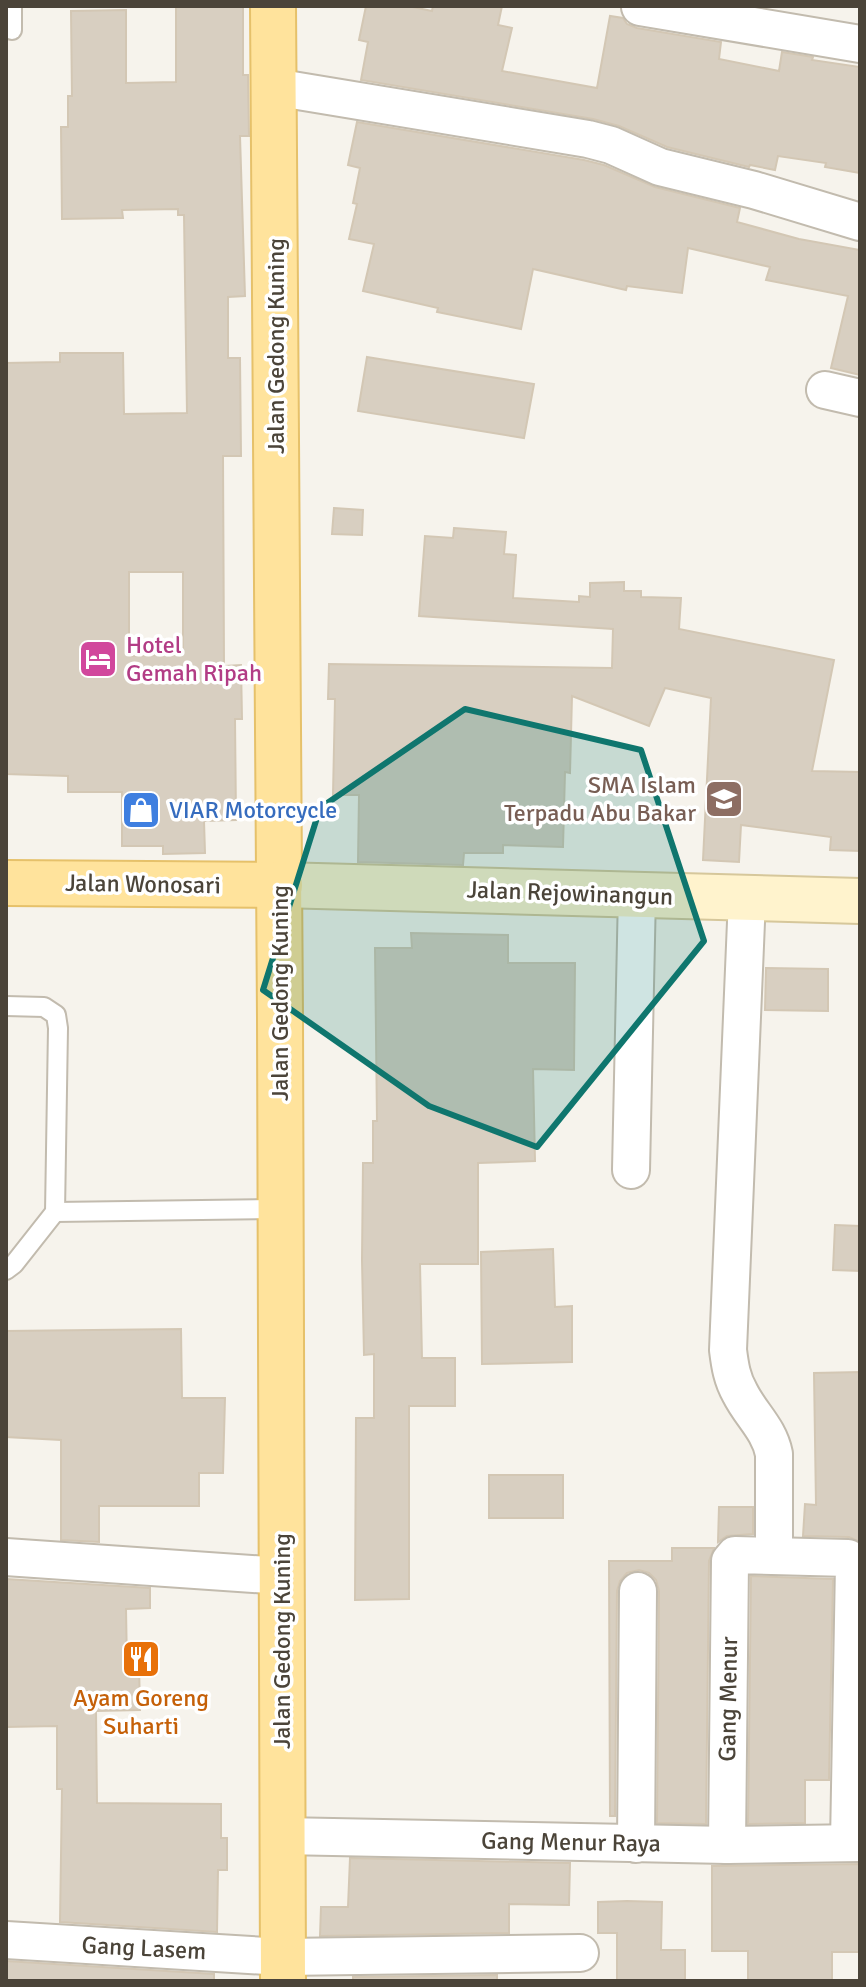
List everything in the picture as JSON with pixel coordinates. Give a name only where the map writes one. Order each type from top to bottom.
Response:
[{"type":"main road","name":"Jalan Gedong Kuning","points":[[273,6],[280,885],[283,1969]]},
{"type":"main road","name":"Jalan Wonosari","points":[[6,883],[280,885]]},
{"type":"main road","name":"Jalan Rejowinangun","points":[[280,885],[860,901]]},
{"type":"street","points":[[640,7],[860,44]]},
{"type":"street","points":[[274,87],[588,139],[611,145],[660,167],[754,190],[860,222]]},
{"type":"street","points":[[825,390],[860,398]]},
{"type":"street","points":[[631,1170],[637,894]]},
{"type":"street","points":[[747,898],[728,1350],[731,1373],[740,1395],[771,1439],[774,1454],[774,1554],[848,1558],[854,1564],[854,1843]]},
{"type":"street","name":"Gang Menur","points":[[727,1845],[731,1558],[735,1555],[774,1554]]},
{"type":"street","points":[[6,1557],[282,1576]]},
{"type":"street","points":[[636,1844],[638,1591]]},
{"type":"street","name":"Gang Menur Raya","points":[[282,1836],[636,1844],[854,1843]]},
{"type":"street","name":"Gang Lasem","points":[[6,1940],[283,1969],[580,1953]]},
{"type":"lane","points":[[12,6],[12,30]]},
{"type":"lane","points":[[6,1006],[44,1007],[56,1015],[55,1212],[6,1270]]},
{"type":"lane","points":[[55,1212],[281,1209]]},
{"type":"highlighted area","points":[[465,709],[641,750],[704,941],[537,1147],[429,1106],[263,990],[320,808]]},
{"type":"building","points":[[176,6],[243,6],[243,75],[248,75],[249,136],[240,136],[245,296],[228,297],[228,358],[240,358],[241,456],[223,456],[224,666],[241,665],[242,719],[235,719],[236,820],[204,821],[205,853],[163,854],[163,846],[122,846],[122,792],[68,792],[68,776],[6,774],[6,363],[60,362],[60,353],[123,353],[124,414],[187,413],[184,215],[178,215],[178,209],[122,210],[123,218],[62,219],[61,127],[68,127],[68,96],[72,96],[71,11],[126,10],[126,83],[176,82]],"holes":[[[129,572],[183,572],[183,654],[129,656]]]},
{"type":"building","points":[[366,6],[408,6],[432,11],[433,6],[502,6],[498,25],[512,28],[502,71],[597,88],[610,16],[623,18],[627,24],[637,28],[721,42],[719,59],[779,71],[782,52],[860,67],[860,173],[825,167],[826,163],[778,156],[775,170],[749,167],[667,147],[619,126],[593,119],[361,80],[368,42],[359,40]]},
{"type":"building","points":[[357,122],[604,165],[655,187],[740,208],[737,222],[799,239],[860,250],[860,375],[831,368],[848,296],[766,280],[770,267],[688,248],[682,293],[627,286],[626,290],[533,269],[521,329],[437,312],[438,308],[363,291],[374,244],[349,239],[357,204],[353,203],[360,168],[348,165]]},
{"type":"building","points":[[367,357],[534,384],[524,438],[358,411]]},
{"type":"building","points":[[334,508],[363,510],[362,535],[332,534]]},
{"type":"building","points":[[454,528],[506,532],[504,554],[516,555],[513,598],[579,602],[579,596],[590,597],[590,583],[624,582],[624,591],[641,591],[641,597],[681,598],[679,629],[834,660],[812,771],[860,772],[860,851],[830,850],[831,837],[741,825],[739,862],[703,860],[711,698],[665,688],[649,726],[572,696],[570,773],[565,772],[563,847],[503,845],[503,853],[464,853],[463,865],[358,862],[359,795],[333,795],[335,699],[328,699],[329,664],[612,668],[613,629],[419,616],[425,536],[453,538]]},
{"type":"building","points":[[411,933],[508,935],[508,963],[575,963],[574,1070],[533,1069],[535,1161],[478,1163],[478,1264],[420,1264],[422,1358],[455,1358],[455,1406],[409,1406],[409,1599],[355,1600],[356,1418],[374,1418],[374,1354],[364,1355],[362,1260],[363,1163],[373,1163],[373,1121],[377,1121],[375,948],[412,948]]},
{"type":"building","points":[[766,968],[828,969],[828,1011],[765,1010]]},
{"type":"building","points":[[835,1225],[860,1226],[860,1271],[833,1270]]},
{"type":"building","points":[[553,1249],[555,1307],[572,1306],[572,1362],[482,1364],[481,1252]]},
{"type":"building","points":[[181,1329],[182,1398],[225,1398],[223,1473],[199,1473],[199,1506],[99,1506],[99,1542],[61,1540],[61,1440],[6,1437],[6,1331]]},
{"type":"building","points":[[860,1372],[860,1542],[849,1537],[803,1536],[805,1504],[816,1505],[814,1373]]},
{"type":"building","points":[[489,1475],[563,1475],[563,1518],[489,1518]]},
{"type":"building","points":[[719,1507],[753,1507],[753,1534],[727,1536],[718,1542]]},
{"type":"building","points":[[672,1548],[714,1548],[709,1561],[706,1824],[657,1823],[659,1591],[656,1580],[649,1573],[639,1570],[627,1573],[617,1591],[615,1816],[610,1816],[609,1561],[672,1561]]},
{"type":"building","points":[[751,1576],[833,1579],[829,1780],[805,1780],[805,1823],[748,1824]]},
{"type":"building","points":[[6,1579],[150,1588],[150,1608],[126,1609],[127,1665],[139,1664],[140,1710],[96,1711],[97,1803],[221,1804],[221,1838],[227,1838],[227,1870],[218,1870],[217,1932],[60,1922],[62,1789],[57,1789],[57,1726],[6,1727]]},
{"type":"building","points":[[350,1858],[570,1863],[569,1905],[509,1904],[509,1933],[320,1936],[321,1907],[348,1907]]},
{"type":"building","points":[[860,1864],[860,1952],[832,1952],[832,1981],[748,1981],[748,1951],[712,1951],[712,1866]]},
{"type":"building","points":[[598,1902],[662,1902],[661,1950],[685,1950],[685,1981],[617,1981],[617,1933],[598,1933]]},
{"type":"building","points":[[6,1961],[214,1974],[214,1981],[6,1981]]},
{"type":"building","points":[[497,1975],[497,1981],[353,1981],[353,1977]]},
{"type":"place","name":"Hotel Gemah Ripah","points":[[98,659]]},
{"type":"place","name":"SMA Islam Terpadu Abu Bakar","points":[[724,799]]},
{"type":"place","name":"VIAR Motorcycle","points":[[141,810]]},
{"type":"place","name":"Ayam Goreng Suharti","points":[[141,1659]]}]
